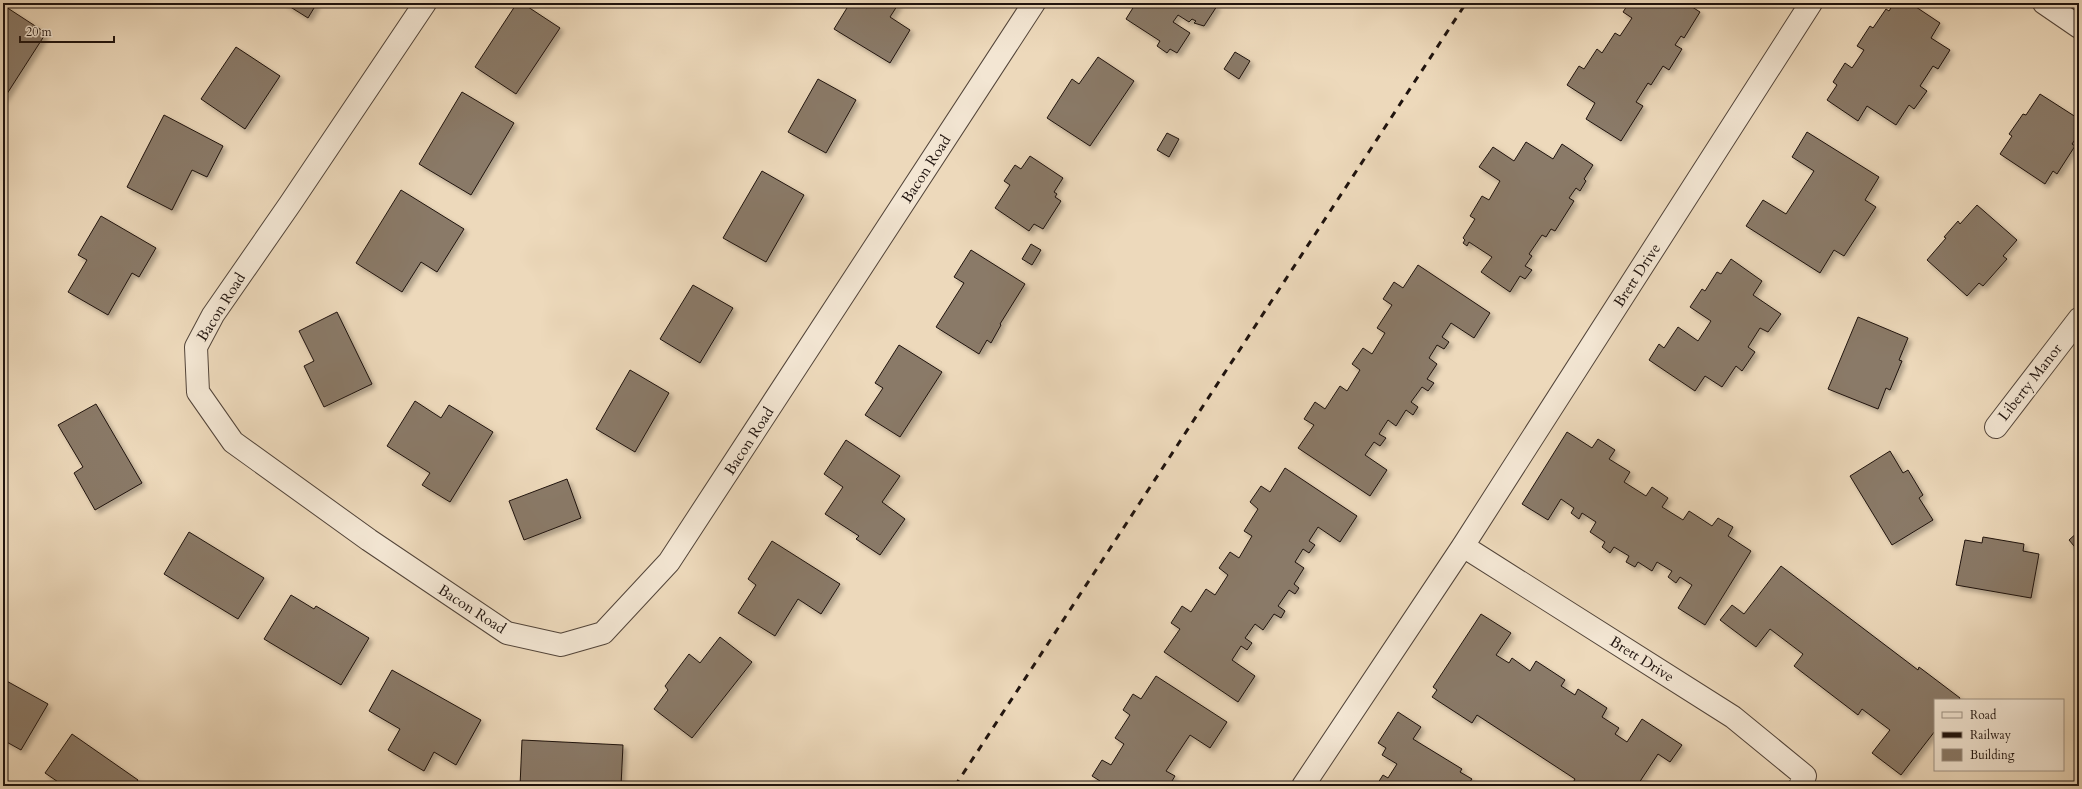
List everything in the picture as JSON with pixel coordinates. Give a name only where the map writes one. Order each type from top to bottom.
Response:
[{"type":"street","name":"Bacon Road","points":[[425,3],[290,204],[213,315],[196,347],[198,392],[233,442],[369,540],[507,633],[561,645],[604,633],[669,562],[1034,3]]},
{"type":"street","name":"Brett Drive","points":[[1303,786],[1463,546],[1811,3]]},
{"type":"street","points":[[2044,3],[2079,27]]},
{"type":"street","name":"Liberty Manor","points":[[1996,427],[2079,318]]},
{"type":"street","name":"Brett Drive","points":[[1463,546],[1733,717],[1804,776],[1800,786]]},
{"type":"building","points":[[284,3],[317,3],[308,18]]},
{"type":"building","points":[[517,3],[522,3],[560,28],[516,94],[475,67]]},
{"type":"building","points":[[850,3],[899,3],[890,17],[910,30],[890,63],[834,29]]},
{"type":"building","points":[[1136,3],[1213,3],[1217,6],[1204,26],[1194,23],[1196,21],[1192,19],[1189,22],[1178,15],[1173,22],[1190,33],[1177,53],[1170,49],[1167,53],[1157,46],[1160,41],[1126,19]]},
{"type":"building","points":[[1629,3],[1654,3],[1658,6],[1660,3],[1686,3],[1700,12],[1684,38],[1681,36],[1675,45],[1682,49],[1669,70],[1663,66],[1651,85],[1648,83],[1636,102],[1643,106],[1621,141],[1586,119],[1595,103],[1567,85],[1579,66],[1584,69],[1597,49],[1602,53],[1615,33],[1620,36],[1632,18],[1623,12]]},
{"type":"building","points":[[1894,3],[1910,3],[1940,23],[1931,38],[1950,50],[1938,69],[1933,66],[1920,86],[1927,91],[1914,109],[1909,105],[1896,125],[1867,106],[1858,121],[1827,100],[1837,85],[1833,82],[1845,63],[1852,68],[1864,50],[1857,46],[1870,26],[1873,28],[1886,9],[1889,11]]},
{"type":"building","points":[[3,5],[46,33],[3,100]]},
{"type":"building","points":[[236,47],[280,76],[245,129],[201,99]]},
{"type":"building","points":[[1235,52],[1250,61],[1239,79],[1224,69]]},
{"type":"building","points":[[1098,57],[1134,81],[1090,146],[1047,118],[1072,79],[1079,84]]},
{"type":"building","points":[[818,79],[856,100],[826,153],[788,132]]},
{"type":"building","points":[[462,92],[514,123],[471,195],[419,164]]},
{"type":"building","points":[[2040,94],[2079,119],[2079,134],[2072,144],[2075,146],[2057,174],[2053,171],[2045,184],[2000,154],[2012,136],[2009,134],[2023,114],[2026,115]]},
{"type":"building","points":[[164,115],[223,146],[207,177],[192,170],[172,210],[127,187]]},
{"type":"building","points":[[1807,132],[1879,177],[1865,200],[1876,207],[1844,256],[1834,250],[1820,273],[1746,226],[1763,200],[1786,214],[1814,171],[1792,157]]},
{"type":"building","points":[[1167,133],[1179,139],[1169,157],[1157,150]]},
{"type":"building","points":[[1526,142],[1553,159],[1562,144],[1593,165],[1584,179],[1586,181],[1580,191],[1576,188],[1569,198],[1574,201],[1555,231],[1551,229],[1546,237],[1542,235],[1529,254],[1532,256],[1525,266],[1532,270],[1525,279],[1520,276],[1510,292],[1481,272],[1492,257],[1469,242],[1467,246],[1463,243],[1465,240],[1463,238],[1475,219],[1470,216],[1482,196],[1489,200],[1500,181],[1479,167],[1493,147],[1514,161]]},
{"type":"building","points":[[1030,156],[1063,178],[1054,192],[1057,194],[1055,197],[1061,201],[1043,229],[1034,224],[1029,231],[995,208],[1010,185],[1004,181],[1015,165],[1021,169]]},
{"type":"building","points":[[762,171],[804,195],[766,262],[723,238]]},
{"type":"building","points":[[401,190],[464,229],[437,272],[421,262],[402,292],[356,263]]},
{"type":"building","points":[[1977,205],[2017,240],[2003,256],[2007,259],[1983,286],[1979,283],[1967,296],[1927,260],[1958,221],[1960,224]]},
{"type":"building","points":[[101,216],[156,248],[139,277],[132,273],[108,315],[68,292],[87,260],[78,255]]},
{"type":"building","points":[[1031,244],[1041,250],[1032,265],[1022,259]]},
{"type":"building","points":[[971,250],[1025,284],[1000,324],[1001,325],[991,343],[987,340],[979,354],[936,327],[964,283],[954,277]]},
{"type":"building","points":[[1731,259],[1762,281],[1753,295],[1781,314],[1768,332],[1760,328],[1748,347],[1755,352],[1742,371],[1736,366],[1722,387],[1705,376],[1695,391],[1649,360],[1659,344],[1664,348],[1678,327],[1698,341],[1711,321],[1690,307],[1702,289],[1705,291],[1717,272],[1721,274]]},
{"type":"building","points":[[1418,265],[1490,313],[1474,338],[1451,323],[1442,337],[1449,342],[1444,349],[1437,345],[1429,358],[1437,364],[1427,379],[1434,383],[1428,391],[1422,387],[1411,402],[1418,407],[1413,415],[1406,410],[1396,426],[1388,420],[1379,434],[1386,438],[1380,446],[1374,442],[1365,455],[1387,470],[1370,496],[1298,448],[1314,425],[1304,419],[1315,402],[1325,409],[1340,386],[1347,391],[1360,370],[1352,364],[1363,348],[1372,354],[1385,333],[1377,328],[1392,305],[1383,299],[1394,282],[1403,288]]},
{"type":"building","points":[[693,285],[733,308],[700,363],[660,339]]},
{"type":"building","points":[[337,312],[372,384],[324,407],[304,366],[314,361],[299,331]]},
{"type":"building","points":[[1858,317],[1908,338],[1899,360],[1902,361],[1890,390],[1886,388],[1878,409],[1828,389]]},
{"type":"building","points":[[899,345],[942,372],[900,437],[865,415],[883,388],[875,383]]},
{"type":"building","points":[[630,370],[669,393],[635,452],[596,429]]},
{"type":"building","points":[[415,401],[441,418],[449,405],[493,432],[450,502],[422,485],[430,473],[387,446]]},
{"type":"building","points":[[96,404],[142,483],[95,510],[74,473],[83,467],[58,425]]},
{"type":"building","points":[[1567,432],[1592,448],[1598,439],[1615,450],[1609,459],[1630,472],[1624,482],[1646,496],[1652,487],[1668,498],[1662,507],[1683,520],[1689,511],[1712,526],[1718,518],[1733,527],[1728,536],[1751,551],[1705,625],[1678,608],[1692,585],[1680,577],[1676,583],[1668,577],[1672,571],[1657,562],[1652,571],[1638,562],[1635,567],[1626,562],[1629,556],[1614,547],[1610,553],[1602,547],[1605,542],[1590,532],[1596,522],[1582,513],[1579,519],[1571,513],[1574,508],[1561,499],[1548,520],[1522,504]]},
{"type":"building","points":[[846,440],[900,476],[882,502],[905,519],[880,555],[856,539],[859,536],[825,514],[843,487],[824,474]]},
{"type":"building","points":[[1890,451],[1903,473],[1908,470],[1923,495],[1919,498],[1933,520],[1892,545],[1850,476]]},
{"type":"building","points":[[1285,468],[1357,516],[1340,542],[1318,527],[1309,541],[1315,545],[1309,553],[1303,549],[1295,562],[1304,568],[1294,584],[1299,588],[1295,594],[1289,590],[1278,606],[1285,611],[1281,618],[1274,614],[1263,630],[1255,624],[1245,638],[1252,643],[1247,650],[1241,646],[1232,660],[1255,676],[1238,702],[1164,652],[1180,629],[1171,623],[1182,606],[1191,612],[1206,589],[1215,595],[1228,575],[1219,568],[1230,552],[1239,558],[1252,536],[1244,531],[1258,509],[1250,502],[1261,486],[1270,492]]},
{"type":"building","points":[[567,479],[581,518],[524,540],[509,501]]},
{"type":"building","points":[[2079,531],[2079,552],[2069,540]]},
{"type":"building","points":[[189,532],[264,578],[238,619],[164,574]]},
{"type":"building","points":[[1983,537],[2024,544],[2023,551],[2039,554],[2031,598],[1956,585],[1965,540],[1982,543]]},
{"type":"building","points":[[772,541],[840,584],[821,614],[798,599],[775,636],[738,613],[756,585],[748,579]]},
{"type":"building","points":[[1781,566],[1918,670],[1919,667],[1960,698],[1934,699],[1934,732],[1901,775],[1872,753],[1890,730],[1862,709],[1858,715],[1794,666],[1803,654],[1770,629],[1756,647],[1720,620],[1732,605],[1744,614]]},
{"type":"building","points":[[291,595],[314,609],[316,606],[369,638],[341,685],[264,639]]},
{"type":"building","points":[[1481,614],[1511,633],[1496,655],[1509,663],[1512,658],[1530,671],[1536,661],[1565,680],[1561,686],[1575,695],[1578,689],[1607,708],[1602,717],[1619,728],[1615,734],[1627,742],[1642,719],[1682,745],[1670,762],[1658,754],[1637,786],[1571,786],[1575,779],[1477,715],[1472,723],[1432,697],[1437,690],[1433,687]]},
{"type":"building","points":[[720,637],[752,662],[692,738],[654,709],[668,690],[665,686],[689,654],[700,663]]},
{"type":"building","points":[[392,670],[481,720],[456,765],[434,752],[424,771],[388,750],[400,729],[369,711]]},
{"type":"building","points":[[1156,676],[1227,722],[1210,748],[1190,735],[1166,771],[1175,776],[1169,786],[1097,786],[1100,781],[1092,776],[1102,760],[1111,765],[1124,744],[1115,738],[1130,715],[1123,710],[1133,694],[1141,699]]},
{"type":"building","points":[[3,679],[48,704],[21,750],[3,740]]},
{"type":"building","points":[[1398,712],[1421,727],[1413,739],[1462,769],[1460,772],[1472,779],[1467,786],[1376,786],[1383,775],[1388,778],[1397,764],[1382,755],[1386,748],[1378,743]]},
{"type":"building","points":[[72,734],[138,780],[134,786],[64,786],[45,773]]},
{"type":"building","points":[[522,740],[623,745],[621,786],[592,784],[592,786],[520,786]]},
{"type":"railway","points":[[955,786],[1466,3]]}]
